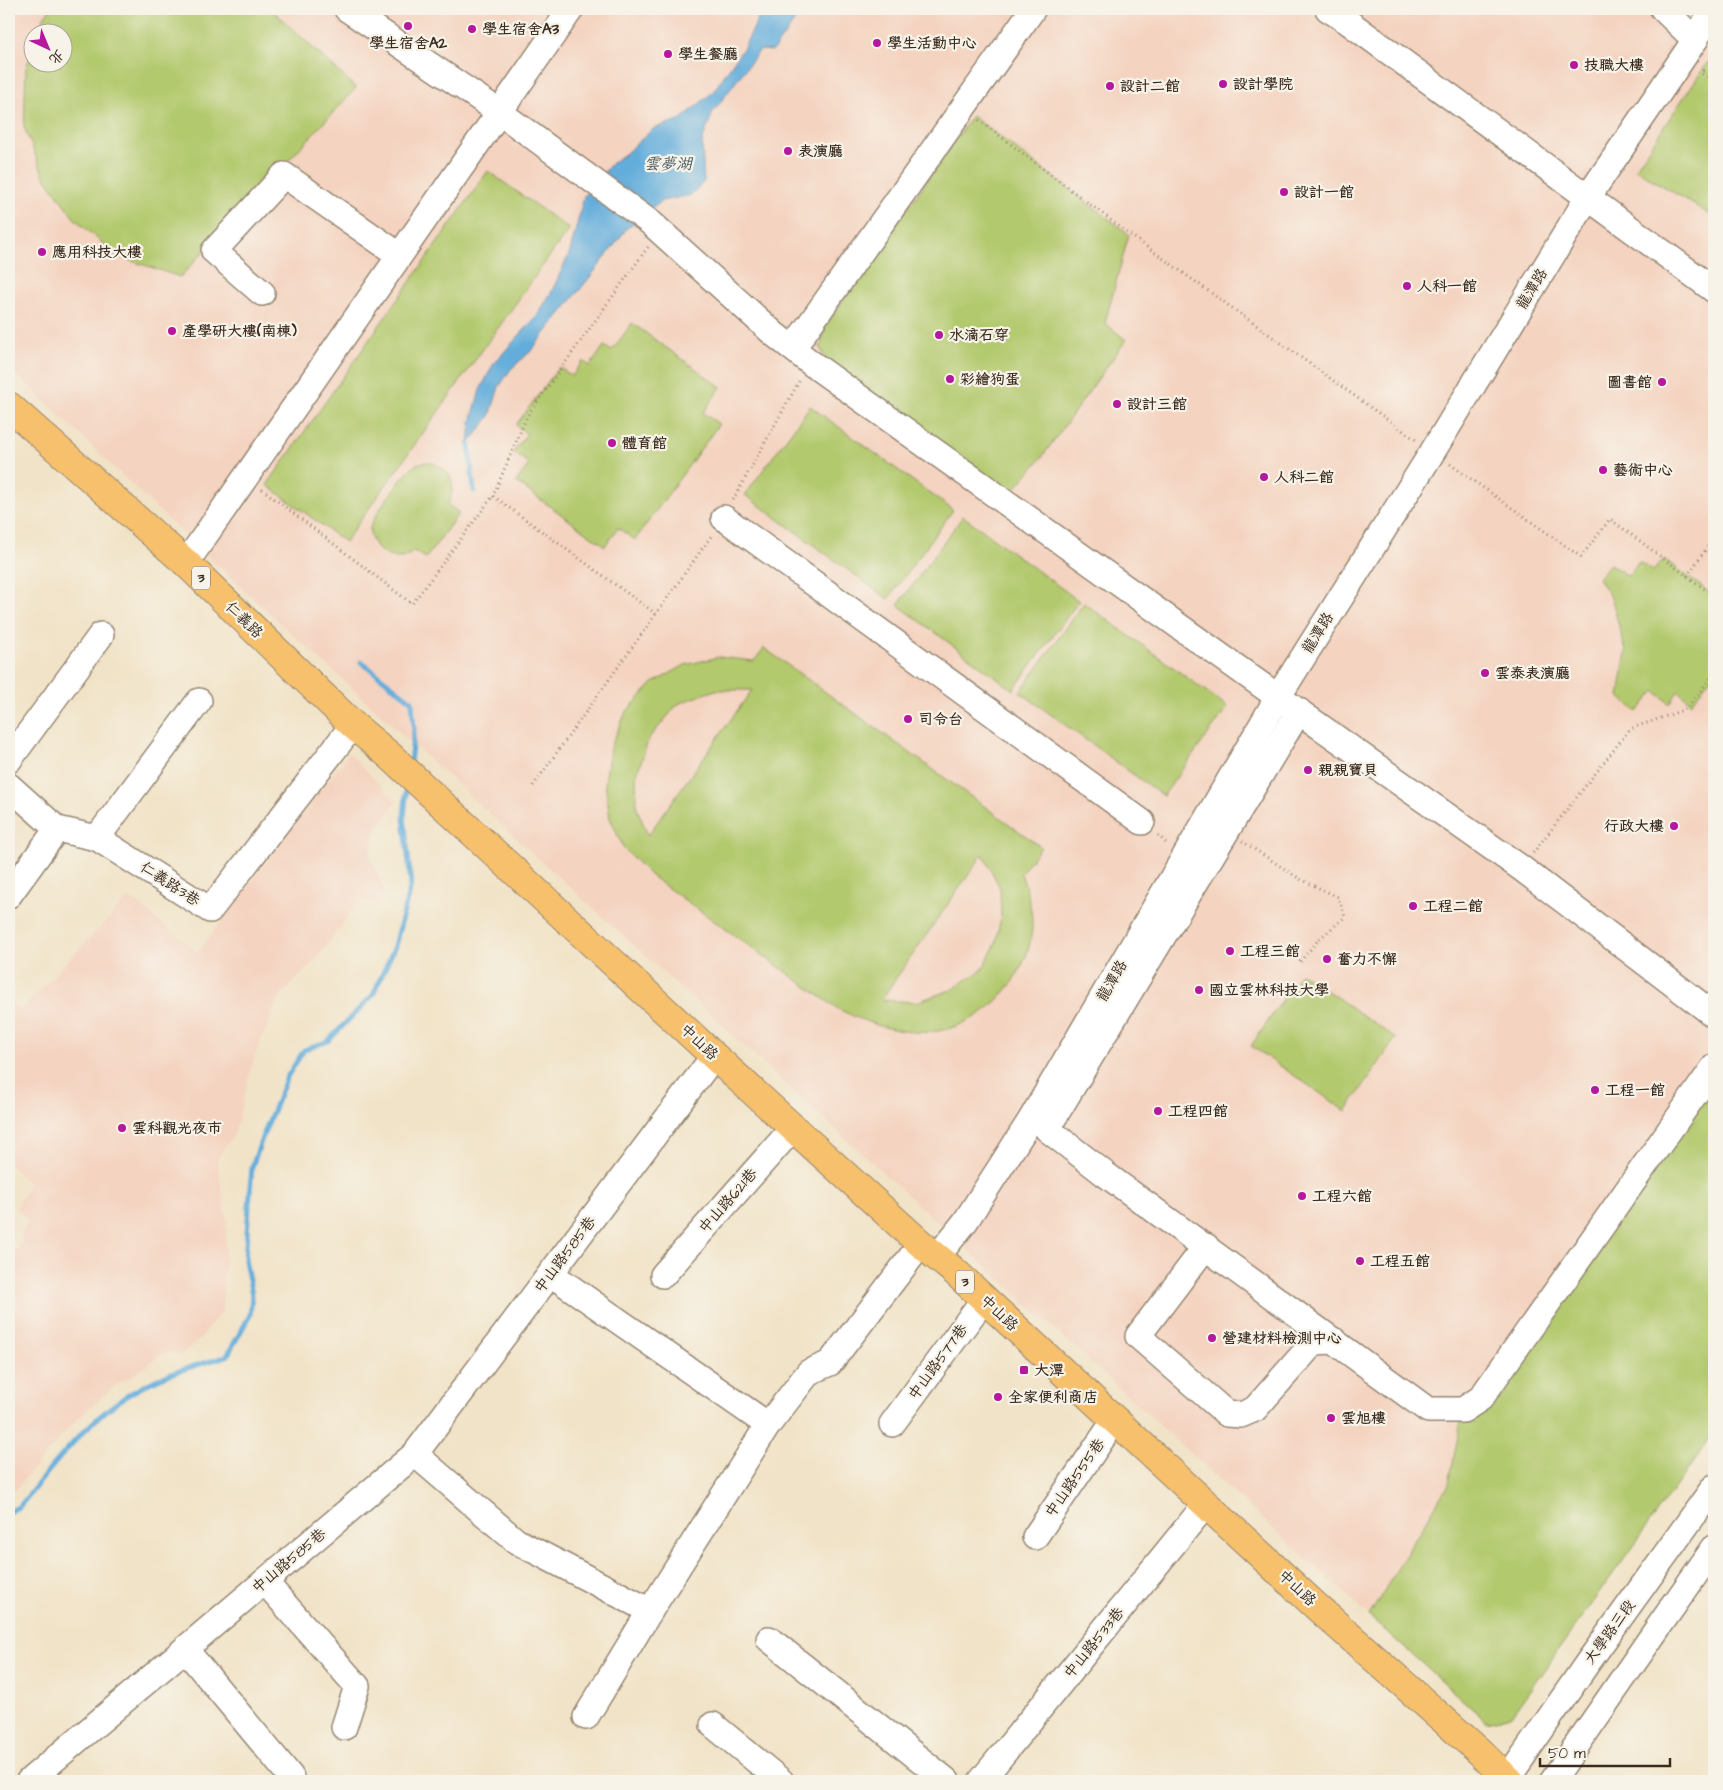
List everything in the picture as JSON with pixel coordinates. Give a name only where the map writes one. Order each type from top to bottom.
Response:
[{"type":"main road","name":"仁義路","points":[[9,406],[186,563],[353,724],[422,786]]},
{"type":"main road","name":"中山路","points":[[422,786],[714,1056],[984,1299],[1325,1614],[1481,1753],[1507,1781]]},
{"type":"street","points":[[347,9],[498,112],[656,227],[774,334],[802,356],[1521,868],[1714,1015]]},
{"type":"street","points":[[186,563],[571,9]]},
{"type":"street","points":[[802,356],[1032,9]]},
{"type":"street","points":[[1328,9],[1593,200],[1714,290]]},
{"type":"street","points":[[1663,9],[1695,40]]},
{"type":"street","name":"龍潭路","points":[[929,1251],[965,1222],[1030,1121],[1289,704],[1593,200],[1695,40],[1709,11]]},
{"type":"street","points":[[262,293],[214,251],[284,175],[399,255]]},
{"type":"street","points":[[1593,200],[1289,704],[1047,1129],[1105,1174],[1428,1410],[1463,1410],[1481,1398],[1714,1067]]},
{"type":"street","points":[[724,518],[1142,822]]},
{"type":"street","points":[[9,760],[101,635]]},
{"type":"street","points":[[97,838],[199,701]]},
{"type":"street","name":"仁義路3巷","points":[[9,786],[57,829],[97,838],[210,910],[353,724]]},
{"type":"street","points":[[9,895],[57,829]]},
{"type":"street","name":"中山路585巷","points":[[29,1781],[416,1454],[714,1056]]},
{"type":"street","name":"中山路621巷","points":[[663,1275],[793,1128]]},
{"type":"street","points":[[1206,1246],[1138,1336],[1227,1414],[1241,1415],[1255,1409],[1314,1342],[1335,1341]]},
{"type":"street","points":[[586,1717],[650,1611],[768,1425],[809,1372],[830,1363],[929,1251]]},
{"type":"street","points":[[551,1274],[768,1425]]},
{"type":"street","name":"中山路577巷","points":[[892,1424],[984,1299]]},
{"type":"street","name":"中山路555巷","points":[[1035,1537],[1115,1420]]},
{"type":"street","points":[[416,1454],[516,1541],[650,1611]]},
{"type":"street","name":"大學路三段","points":[[1507,1781],[1586,1665],[1714,1487]]},
{"type":"street","name":"中山路533巷","points":[[981,1781],[1206,1504]]},
{"type":"street","points":[[1552,1781],[1714,1548]]},
{"type":"street","points":[[265,1582],[357,1686],[344,1727]]},
{"type":"street","points":[[769,1639],[947,1781]]},
{"type":"street","points":[[185,1649],[291,1776],[288,1781]]},
{"type":"street","points":[[713,1725],[782,1781]]},
{"type":"path","points":[[974,117],[1129,234],[1581,558],[1610,519],[1714,596]]},
{"type":"path","points":[[246,477],[412,604],[494,496],[528,416],[656,227]]},
{"type":"path","points":[[533,786],[724,518],[798,383],[802,356]]},
{"type":"path","points":[[494,496],[656,614]]},
{"type":"path","points":[[1687,576],[1714,538]]},
{"type":"path","points":[[1521,868],[1630,729],[1686,709],[1714,674]]},
{"type":"path","points":[[1234,836],[1300,880],[1338,897],[1346,918],[1318,940],[1298,964]]},
{"type":"shaded area","name":"國立雲林科技大學","points":[[9,9],[1675,9],[1714,45],[1714,1433],[1511,1716],[1487,1722],[197,547],[9,367]]},
{"type":"shaded area","name":"雲科觀光夜市","points":[[349,753],[397,802],[376,828],[370,856],[385,894],[377,905],[361,898],[319,956],[279,997],[254,1057],[234,1135],[217,1160],[227,1219],[222,1310],[200,1339],[182,1354],[165,1352],[132,1376],[114,1386],[72,1424],[9,1497],[9,1259],[22,1243],[21,1233],[28,1220],[16,1208],[29,1184],[9,1163],[9,1002],[21,1010],[129,897],[198,952]]},
{"type":"green space","points":[[50,9],[271,9],[356,88],[180,277],[117,256],[74,218],[44,176],[24,127],[26,72],[72,72],[72,22],[42,22]]},
{"type":"green space","points":[[1708,62],[1714,68],[1714,217],[1635,169]]},
{"type":"green space","points":[[972,116],[1129,234],[1105,323],[1126,340],[1042,457],[1012,492],[829,366],[820,348],[826,325]]},
{"type":"green space","points":[[488,171],[569,229],[345,542],[267,485]]},
{"type":"green space","name":"體育館","points":[[632,323],[721,387],[703,413],[719,424],[635,540],[618,528],[605,546],[516,482],[529,464],[513,452],[527,434],[516,425],[559,367],[572,376],[583,361],[590,366],[604,346],[612,351]]},
{"type":"green space","points":[[810,406],[953,510],[888,599],[745,495]]},
{"type":"green space","points":[[429,462],[443,469],[451,478],[452,490],[448,505],[459,513],[426,558],[414,551],[406,557],[399,558],[386,555],[376,547],[373,541],[370,529],[372,523],[398,484],[412,468],[417,464]]},
{"type":"green space","points":[[963,516],[1079,601],[1013,690],[898,605]]},
{"type":"green space","points":[[1664,559],[1714,596],[1714,674],[1691,703],[1678,691],[1670,704],[1655,691],[1637,712],[1619,696],[1626,652],[1612,600],[1598,578],[1610,564],[1628,576],[1639,562],[1653,571]]},
{"type":"green space","points":[[1084,603],[1228,707],[1163,796],[1020,692]]},
{"type":"green space","points":[[764,648],[1041,847],[1021,873],[1032,915],[1029,948],[1022,966],[999,998],[967,1022],[949,1029],[930,1032],[905,1031],[871,1023],[838,1009],[651,876],[624,849],[610,818],[605,783],[610,748],[626,712],[653,683],[685,665],[719,657],[754,661]],"holes":[[[715,690],[752,690],[648,835],[637,809],[636,777],[649,738],[678,704]],[[983,854],[1000,888],[1001,916],[996,943],[982,970],[951,990],[916,1002],[881,1000]]]},
{"type":"green space","points":[[1301,973],[1396,1038],[1346,1111],[1251,1046]]},
{"type":"green space","points":[[1714,1068],[1714,1433],[1511,1716],[1487,1722],[1369,1616],[1449,1483],[1463,1410]]},
{"type":"water","name":"雲夢湖","points":[[763,9],[803,9],[773,51],[760,50],[713,112],[702,141],[704,182],[691,195],[662,201],[627,228],[531,351],[511,369],[499,387],[490,416],[469,444],[471,421],[480,390],[494,363],[537,316],[552,291],[570,252],[584,196],[612,163],[653,129],[681,119],[712,93],[744,47]]},
{"type":"waterway","points":[[469,444],[474,491]]},
{"type":"waterway","points":[[361,662],[412,701],[414,730],[410,762]]},
{"type":"waterway","points":[[9,1512],[20,1506],[64,1452],[96,1419],[114,1405],[133,1392],[163,1377],[227,1356],[250,1315],[252,1295],[245,1260],[252,1167],[287,1077],[304,1050],[328,1041],[373,995],[395,946],[411,884],[404,817],[407,785]]},
{"type":"place","name":"學生宿舍A2","points":[[408,26]]},
{"type":"place","name":"學生宿舍A3","points":[[472,29]]},
{"type":"place","name":"學生活動中心","points":[[877,43]]},
{"type":"place","name":"學生餐廳","points":[[668,54]]},
{"type":"place","name":"技職大樓","points":[[1574,65]]},
{"type":"place","name":"設計學院","points":[[1223,84]]},
{"type":"place","name":"設計二館","points":[[1110,86]]},
{"type":"place","name":"表演廳","points":[[788,151]]},
{"type":"place","name":"設計一館","points":[[1284,192]]},
{"type":"place","name":"應用科技大樓","points":[[42,252]]},
{"type":"place","name":"人科一館","points":[[1407,286]]},
{"type":"place","name":"產學研大樓(南棟)","points":[[172,331]]},
{"type":"place","name":"水滴石穿","points":[[939,335]]},
{"type":"place","name":"彩繪狗蛋","points":[[950,379]]},
{"type":"place","name":"圖書館","points":[[1662,382]]},
{"type":"place","name":"設計三館","points":[[1117,404]]},
{"type":"place","name":"體育館","points":[[612,443]]},
{"type":"place","name":"藝術中心","points":[[1603,470]]},
{"type":"place","name":"人科二館","points":[[1264,477]]},
{"type":"place","name":"雲泰表演廳","points":[[1485,673]]},
{"type":"place","name":"司令台","points":[[908,719]]},
{"type":"place","name":"親親寶貝","points":[[1308,770]]},
{"type":"place","name":"行政大樓","points":[[1674,826]]},
{"type":"place","name":"工程二館","points":[[1413,906]]},
{"type":"place","name":"工程三館","points":[[1230,951]]},
{"type":"place","name":"奮力不懈","points":[[1327,959]]},
{"type":"place","name":"國立雲林科技大學","points":[[1199,990]]},
{"type":"place","name":"工程一館","points":[[1595,1090]]},
{"type":"place","name":"工程四館","points":[[1158,1111]]},
{"type":"place","name":"雲科觀光夜市","points":[[122,1128]]},
{"type":"place","name":"工程六館","points":[[1302,1196]]},
{"type":"place","name":"工程五館","points":[[1360,1261]]},
{"type":"place","name":"營建材料檢測中心","points":[[1212,1338]]},
{"type":"place","name":"大潭","points":[[1024,1370]]},
{"type":"place","name":"全家便利商店","points":[[998,1397]]},
{"type":"place","name":"雲旭樓","points":[[1331,1418]]}]
